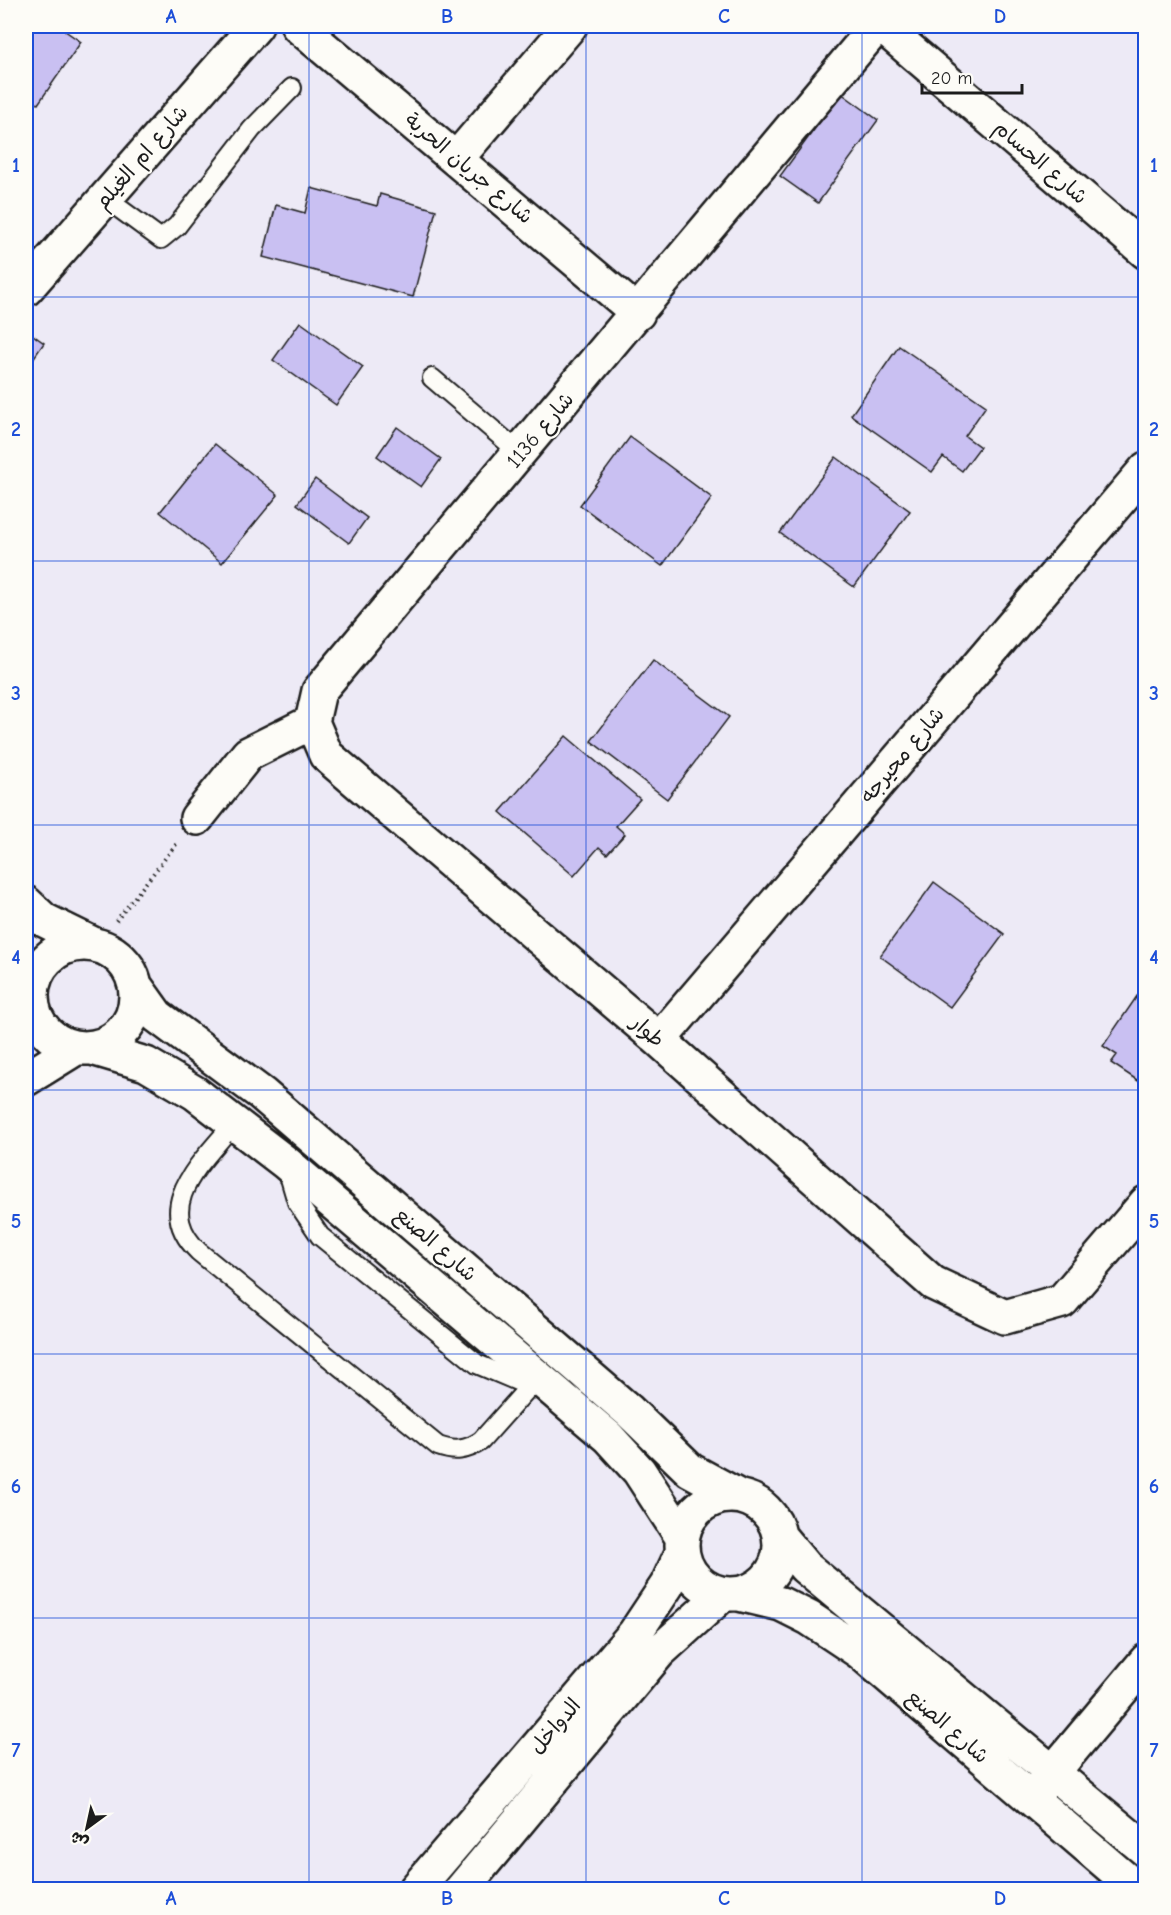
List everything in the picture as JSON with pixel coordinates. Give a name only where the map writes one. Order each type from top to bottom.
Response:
[{"type":"street","name":"شارع ام الغيلم","points":[[26,289],[256,26]]},
{"type":"street","name":"شارع جريان الحربة","points":[[298,26],[638,313]]},
{"type":"street","points":[[457,158],[570,26]]},
{"type":"street","name":"شارع الحسام","points":[[880,26],[1146,252]]},
{"type":"street","name":"شارع 1136","points":[[312,722],[319,691],[880,26]]},
{"type":"street","name":"شارع محيرجه","points":[[659,1040],[1146,469]]},
{"type":"street","points":[[197,818],[248,754],[312,722]]},
{"type":"street","name":"طوار","points":[[312,722],[326,755],[659,1040],[933,1283],[1005,1317],[1062,1301],[1146,1203]]},
{"type":"street","points":[[26,903],[44,920],[100,946],[126,966],[136,988],[136,1005],[131,1020],[122,1034],[108,1043],[84,1048],[26,1079]]},
{"type":"street","points":[[84,1048],[60,1043],[47,1033],[37,1020],[29,999],[37,972],[47,959],[60,949],[76,944],[100,946]]},
{"type":"street","name":"شارع الصنع","points":[[136,988],[157,1016],[262,1094],[629,1411],[690,1470],[738,1496]]},
{"type":"street","name":"شارع الصنع","points":[[84,1048],[146,1064],[195,1093],[286,1163],[534,1382],[608,1437],[639,1471],[682,1545]]},
{"type":"street","points":[[723,1496],[738,1496],[753,1501],[766,1510],[775,1523],[780,1537],[780,1553],[775,1568],[766,1580],[753,1589],[731,1594],[708,1589],[696,1580],[687,1568],[682,1545],[686,1522],[702,1506],[723,1496]]},
{"type":"street","name":"شارع الصنع","points":[[780,1537],[805,1567],[1146,1850]]},
{"type":"street","name":"الدواخل","points":[[415,1890],[635,1633],[667,1585],[682,1545]]},
{"type":"street","name":"شارع الصنع","points":[[731,1594],[781,1604],[809,1618],[860,1652],[1138,1890]]},
{"type":"street","name":"الدواخل","points":[[461,1890],[659,1652],[731,1594]]},
{"type":"street","points":[[1031,1798],[1146,1661]]},
{"type":"lane","points":[[105,198],[161,239],[177,226],[252,129],[292,88]]},
{"type":"lane","points":[[432,378],[520,453]]},
{"type":"lane","points":[[234,1123],[193,1175],[180,1196],[179,1221],[183,1233],[199,1252],[429,1438],[449,1450],[471,1448],[481,1441],[534,1382]]},
{"type":"path","points":[[100,946],[117,918],[197,818]]},
{"type":"building","points":[[26,26],[58,26],[81,42],[38,104],[32,100],[26,110]]},
{"type":"building","points":[[841,93],[878,120],[818,203],[780,176]]},
{"type":"building","points":[[311,188],[377,206],[380,194],[436,210],[413,297],[263,257],[276,205],[305,213]]},
{"type":"building","points":[[300,322],[363,367],[336,405],[273,360]]},
{"type":"building","points":[[26,330],[44,343],[26,369]]},
{"type":"building","points":[[899,346],[986,406],[965,436],[980,447],[962,471],[943,457],[932,472],[851,415]]},
{"type":"building","points":[[397,427],[441,459],[421,487],[377,456]]},
{"type":"building","points":[[630,437],[712,498],[662,566],[580,505]]},
{"type":"building","points":[[215,444],[278,495],[222,563],[160,512]]},
{"type":"building","points":[[836,457],[910,511],[854,587],[780,533]]},
{"type":"building","points":[[315,479],[367,518],[349,543],[297,504]]},
{"type":"building","points":[[653,660],[729,717],[667,799],[591,741]]},
{"type":"building","points":[[566,736],[640,799],[616,826],[625,834],[607,854],[599,847],[574,876],[500,812]]},
{"type":"building","points":[[934,882],[1004,934],[950,1007],[880,956]]},
{"type":"building","points":[[1146,983],[1146,1086],[1111,1063],[1117,1055],[1103,1046]]}]
